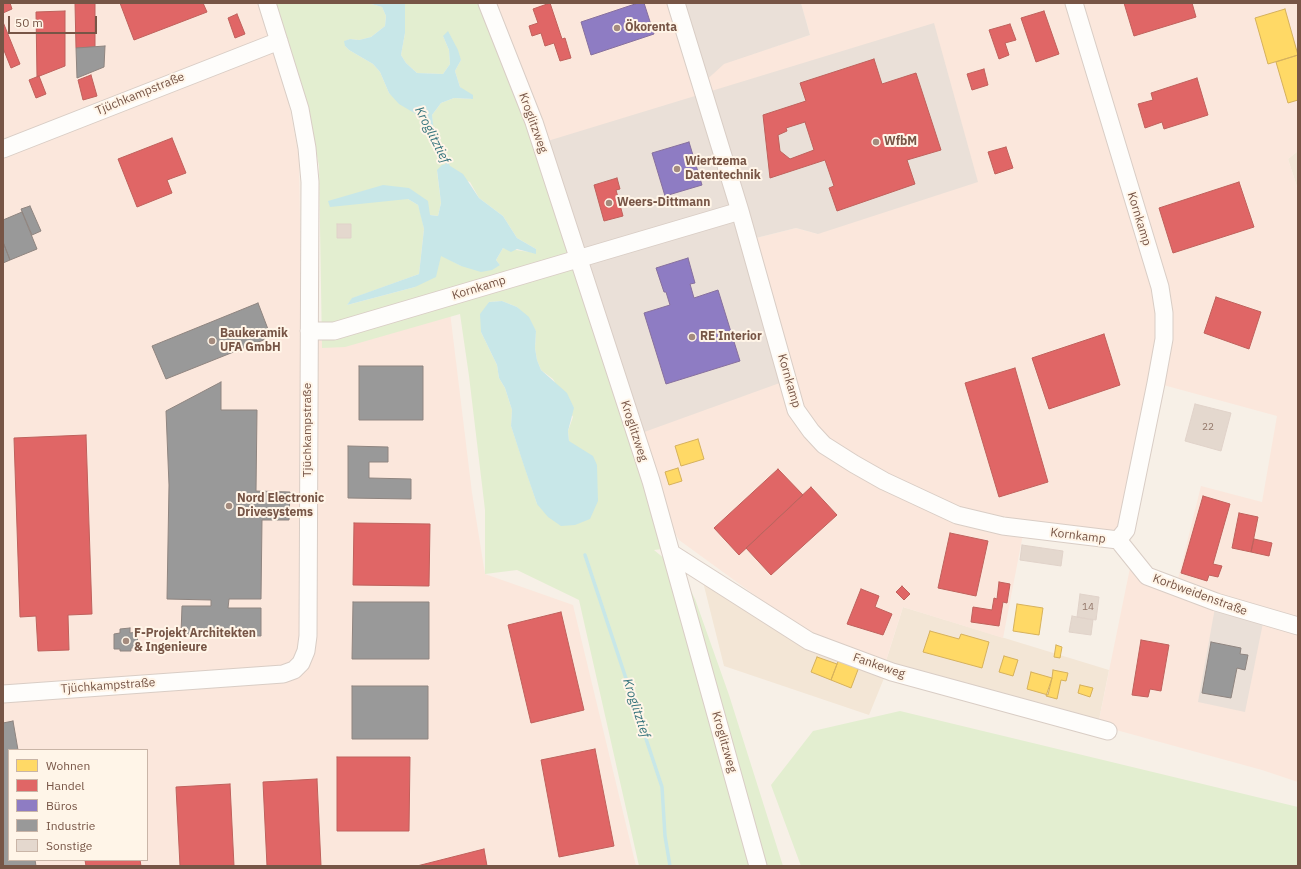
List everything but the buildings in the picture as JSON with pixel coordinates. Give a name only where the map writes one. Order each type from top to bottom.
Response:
[{"type":"street","name":"Tjüchkampstraße","points":[[3,694],[283,674],[294,670],[301,663],[306,651],[308,636],[311,205],[307,148],[300,109],[267,3]]},
{"type":"street","name":"Kroglitzweg","points":[[487,3],[534,122],[577,258],[651,481],[758,866]]},
{"type":"street","name":"Kornkamp","points":[[676,3],[740,211],[796,410],[811,431],[824,445],[884,481],[957,515],[1003,526],[1118,540],[1126,530],[1153,398],[1164,339],[1164,313],[1160,287],[1074,3]]},
{"type":"street","name":"Tjüchkampstraße","points":[[3,149],[279,41]]},
{"type":"street","name":"Kornkamp","points":[[309,331],[334,331],[740,211]]},
{"type":"street","name":"Korbweidenstraße","points":[[1118,540],[1147,576],[1216,602],[1298,626]]},
{"type":"street","name":"Fankeweg","points":[[671,553],[809,641],[892,672],[1108,731]]},
{"type":"shaded area","points":[[3,3],[259,3],[284,77],[299,157],[302,342],[327,340],[449,304],[472,493],[485,574],[573,605],[636,866],[3,866]]},
{"type":"shaded area","points":[[487,3],[676,3],[724,63],[810,35],[801,3],[1298,3],[1298,151],[1288,159],[1298,190],[1298,782],[1262,770],[1098,725],[1132,558],[1176,587],[1201,486],[1262,502],[1277,416],[1156,383],[1118,540],[1024,529],[1003,638],[903,607],[885,664],[811,636],[679,540],[666,518],[636,435],[748,240],[796,228],[818,234],[541,143]]},
{"type":"shaded area","points":[[676,3],[801,3],[810,35],[724,64],[702,84]]},
{"type":"shaded area","points":[[934,23],[978,182],[818,234],[796,228],[748,240],[788,380],[636,435],[541,143]]},
{"type":"shaded area","points":[[1298,151],[1298,190],[1288,159]]},
{"type":"shaded area","points":[[703,582],[885,664],[903,607],[1109,670],[1098,725],[889,666],[869,715],[724,666]]},
{"type":"shaded area","points":[[1216,602],[1264,618],[1245,712],[1198,702]]},
{"type":"green space","points":[[272,3],[368,3],[382,7],[386,16],[385,26],[371,37],[359,40],[350,39],[345,41],[345,46],[349,50],[373,64],[380,72],[389,93],[421,117],[433,132],[432,115],[441,103],[454,98],[472,99],[460,87],[455,71],[461,60],[443,36],[449,50],[450,64],[443,74],[417,73],[406,63],[401,55],[405,33],[405,3],[493,3],[678,547],[654,550],[682,573],[695,599],[729,695],[783,866],[639,866],[579,600],[517,570],[485,574],[485,510],[460,314],[345,347],[322,348],[319,166],[313,135]],"holes":[[[437,171],[470,182],[479,198],[503,216],[517,238],[536,249],[536,253],[503,248],[496,260],[500,265],[461,266],[441,255],[415,287],[347,305],[353,298],[419,274],[424,229],[421,215],[418,205],[408,199],[400,199],[409,188],[430,215],[438,216],[441,203]],[[502,301],[517,307],[536,331],[535,348],[537,360],[541,370],[553,379],[573,417],[568,431],[569,441],[537,504],[511,426],[512,410],[505,388],[499,378],[497,365],[481,332],[489,302]]]},
{"type":"green space","points":[[900,711],[1298,807],[1298,866],[801,866],[771,785],[813,731]]},
{"type":"water","points":[[368,3],[405,3],[405,33],[401,55],[406,63],[417,73],[443,74],[450,64],[449,50],[443,36],[448,31],[458,50],[461,60],[455,71],[460,87],[473,95],[473,99],[454,98],[441,103],[432,115],[434,132],[421,117],[399,104],[389,93],[380,72],[373,64],[349,50],[345,46],[344,41],[350,39],[359,40],[371,37],[385,26],[386,16],[382,7]]},
{"type":"water","points":[[447,164],[463,174],[479,198],[503,216],[517,238],[536,249],[536,254],[517,249],[511,252],[503,248],[496,260],[500,265],[492,270],[481,272],[461,266],[441,256],[436,277],[415,287],[347,305],[352,298],[419,274],[424,229],[418,205],[408,199],[330,207],[328,201],[383,185],[409,188],[428,201],[430,215],[438,216],[441,203],[437,170],[442,165]]},
{"type":"water","points":[[502,301],[517,307],[529,317],[536,331],[535,348],[537,360],[541,370],[567,393],[574,408],[568,431],[569,441],[593,456],[597,465],[598,501],[590,519],[575,525],[561,526],[548,517],[537,504],[524,466],[511,426],[512,410],[505,388],[499,378],[497,365],[481,332],[480,314],[489,302]]},
{"type":"waterway","name":"Kroglitztief","points":[[431,128],[448,166]]},
{"type":"waterway","name":"Kroglitztief","points":[[585,555],[662,787],[665,836],[670,866]]},
{"type":"place","name":"Ökorenta","points":[[617,28]]},
{"type":"place","name":"WfbM","points":[[876,142]]},
{"type":"place","name":"Wiertzema Datentechnik","points":[[677,169]]},
{"type":"place","name":"Weers-Dittmann","points":[[609,203]]},
{"type":"place","name":"RE Interior","points":[[692,337]]},
{"type":"place","name":"Baukeramik UFA GmbH","points":[[212,341]]},
{"type":"place","name":"Nord Electronic Drivesystems","points":[[229,506]]},
{"type":"place","name":"F-Projekt Architekten & Ingenieure","points":[[126,641]]}]
